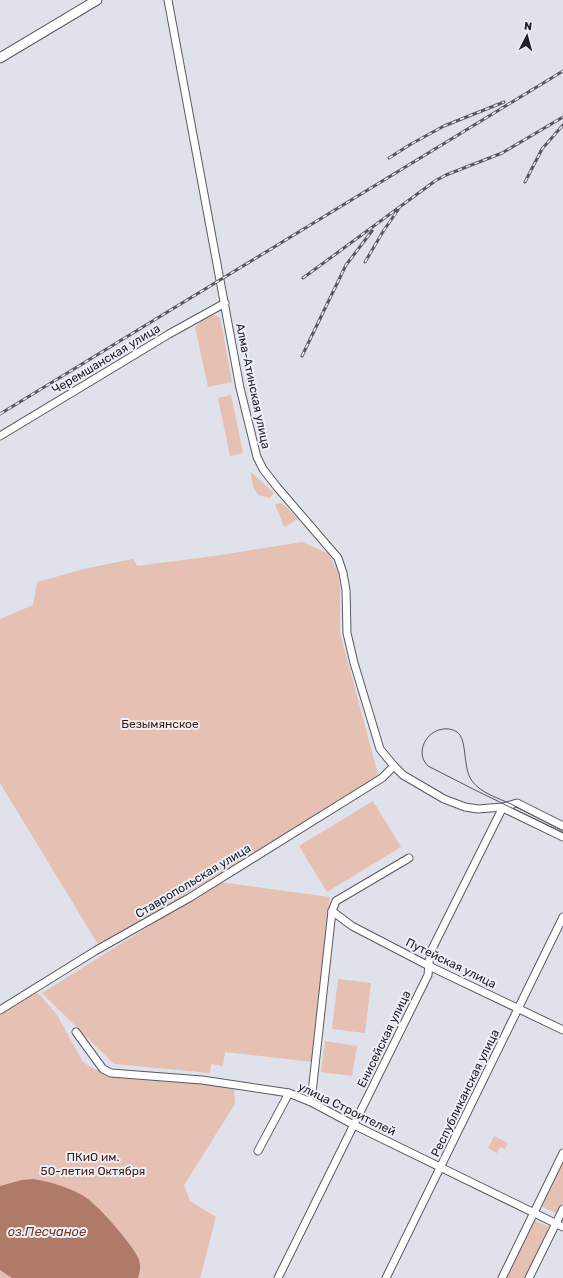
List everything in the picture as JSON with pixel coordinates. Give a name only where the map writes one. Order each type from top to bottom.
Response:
[{"type":"main road","points":[[0,58],[97,0]]},
{"type":"street","name":"Алма-Атинская улица","points":[[168,0],[240,388],[257,457],[263,469],[272,481],[338,558],[345,584],[347,633],[354,663],[380,749],[403,775],[438,795],[465,807],[478,809],[503,808],[517,803],[563,826]]},
{"type":"street","name":"Черемшанская улица","points":[[0,436],[169,334],[225,303]]},
{"type":"street","name":"Ставропольская улица","points":[[0,1010],[94,951],[189,898],[382,778],[394,766]]},
{"type":"street","name":"Алма-Атинская улица","points":[[503,808],[563,837]]},
{"type":"street","name":"Енисейская улица","points":[[278,1278],[428,975],[430,954],[503,808]]},
{"type":"street","points":[[311,1102],[332,910],[336,901],[410,858]]},
{"type":"street","name":"Путейская улица","points":[[332,910],[352,926],[429,966],[563,1030]]},
{"type":"street","name":"Республиканская улица","points":[[386,1278],[563,917]]},
{"type":"street","name":"улица Строителей","points":[[76,1032],[102,1069],[111,1073],[202,1080],[288,1093],[311,1102],[354,1125],[563,1227]]},
{"type":"street","points":[[258,1151],[288,1093]]},
{"type":"street","points":[[502,1278],[563,1153]]},
{"type":"street","points":[[529,1278],[563,1209]]},
{"type":"green space","points":[[214,315],[220,317],[232,382],[208,387],[195,327],[205,318]]},
{"type":"green space","points":[[231,395],[243,453],[230,456],[218,398]]},
{"type":"green space","points":[[251,472],[274,493],[270,498],[258,495],[253,487]]},
{"type":"green space","points":[[282,503],[298,519],[284,527],[275,504]]},
{"type":"green space","name":"Безымянское","points":[[302,542],[329,554],[338,573],[340,588],[340,633],[379,778],[99,946],[0,783],[0,619],[33,605],[37,582],[88,568],[133,559],[137,566]]},
{"type":"green space","points":[[373,801],[401,847],[327,892],[299,846]]},
{"type":"green space","points":[[220,882],[330,897],[313,1062],[225,1052],[223,1066],[211,1064],[210,1073],[114,1064],[42,993]]},
{"type":"green space","points":[[338,979],[371,983],[365,1033],[332,1029]]},
{"type":"green space","name":"ПКиО им. 50-летия Октября","points":[[30,988],[40,995],[57,1015],[83,1062],[94,1069],[104,1071],[175,1073],[234,1086],[235,1104],[184,1185],[190,1201],[216,1217],[200,1278],[0,1278],[0,1008]]},
{"type":"green space","points":[[325,1041],[357,1046],[352,1076],[321,1072]]},
{"type":"green space","points":[[494,1136],[508,1143],[505,1149],[500,1147],[497,1153],[488,1148]]},
{"type":"green space","points":[[563,1161],[563,1202],[557,1214],[541,1206]]},
{"type":"green space","points":[[533,1220],[549,1227],[525,1278],[505,1278]]},
{"type":"water","name":"оз.Песчаное","points":[[33,1179],[69,1189],[88,1199],[108,1219],[131,1246],[140,1264],[138,1278],[12,1278],[0,1270],[0,1186],[22,1180]]},
{"type":"tram line","points":[[563,831],[480,789],[472,781],[469,775],[463,741],[454,730],[439,730],[429,736],[424,743],[422,755],[428,766],[563,833]]},
{"type":"railway","points":[[0,414],[563,71]]},
{"type":"railway","points":[[389,158],[444,126],[504,102]]},
{"type":"railway","points":[[303,278],[435,181],[446,175],[502,153],[563,117]]},
{"type":"railway","points":[[525,182],[542,149],[563,125]]},
{"type":"railway","points":[[365,262],[398,210]]},
{"type":"railway","points":[[302,356],[346,265],[372,231]]}]
